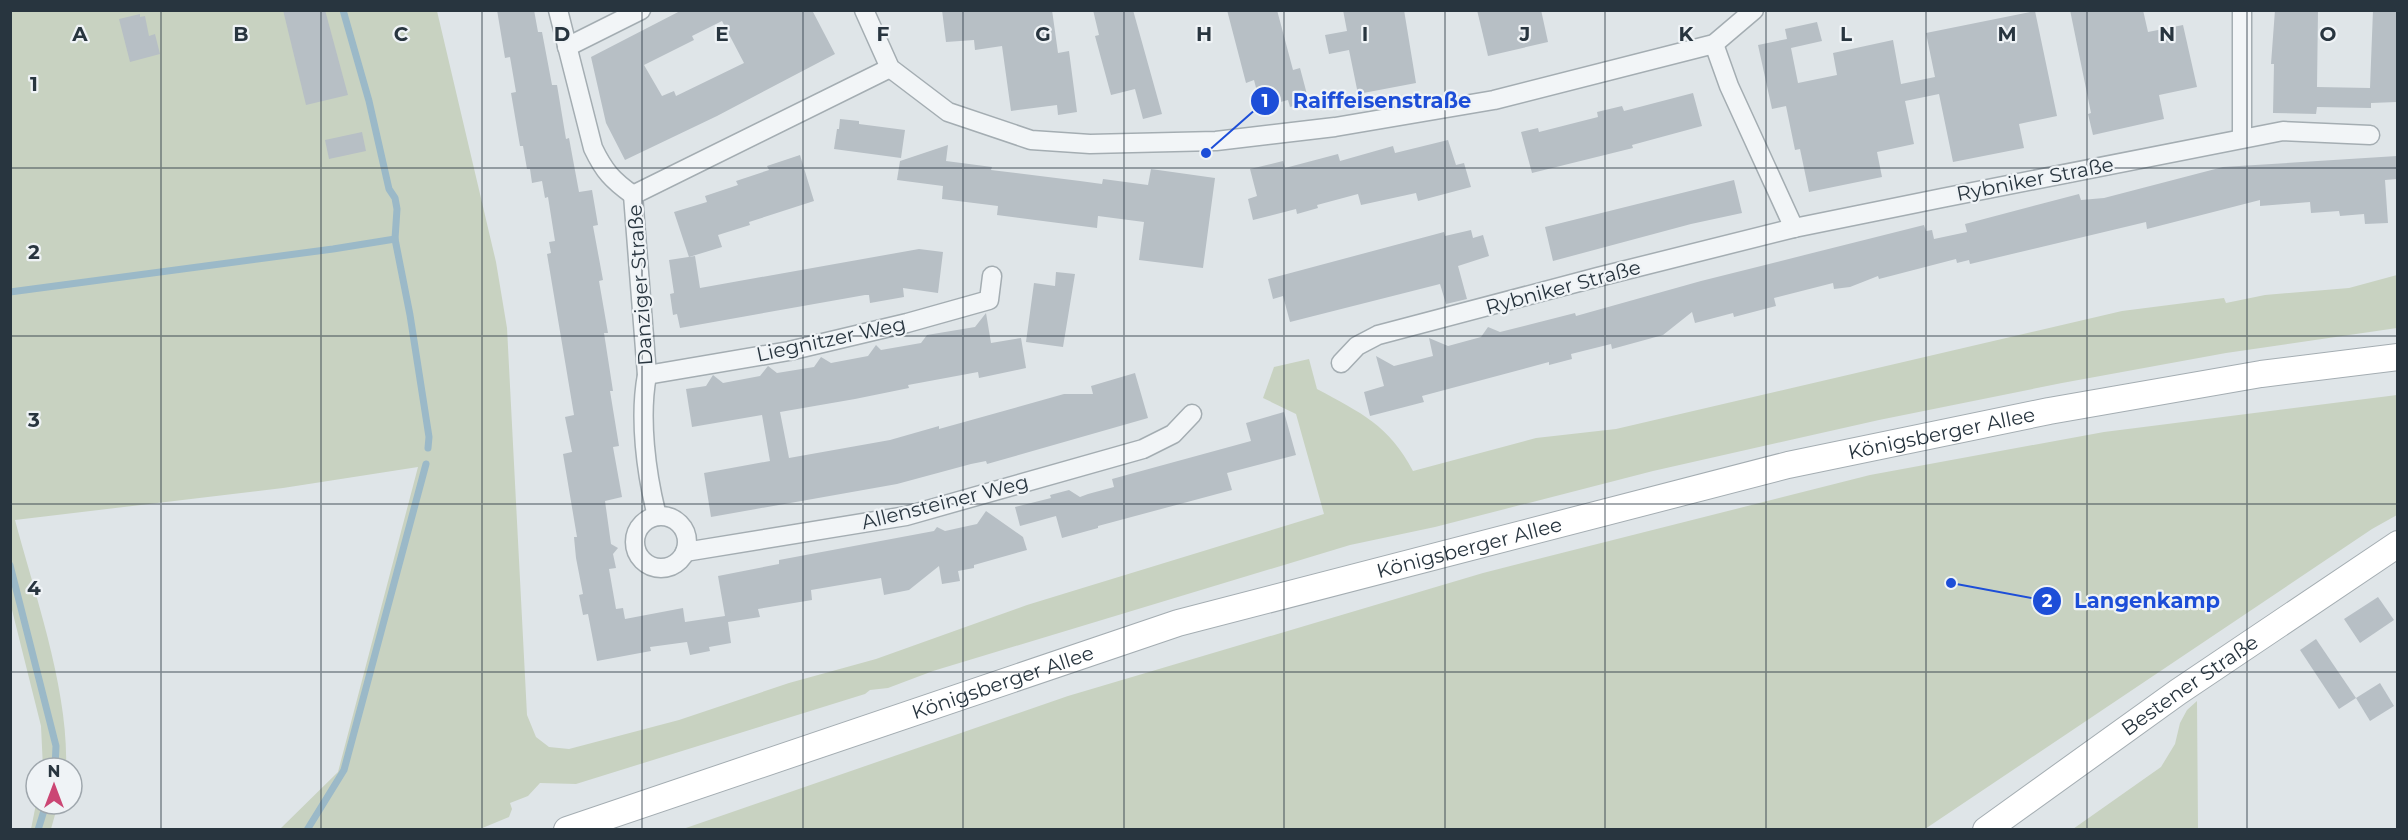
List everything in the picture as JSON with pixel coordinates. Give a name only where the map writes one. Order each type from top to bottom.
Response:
[{"type":"main road","name":"Königsberger Allee","points":[[567,830],[1178,623],[1788,465],[2084,405],[2261,374],[2397,357]]},
{"type":"main road","name":"Bestener Straße","points":[[1986,830],[2178,692],[2397,544]]},
{"type":"street","points":[[558,10],[593,148],[600,164],[612,180],[633,195]]},
{"type":"street","points":[[567,47],[641,10]]},
{"type":"street","points":[[864,10],[891,68],[948,112],[1031,140],[1090,144],[1206,141],[1335,127],[1494,100],[1714,44],[1754,10]]},
{"type":"street","points":[[2242,10],[2242,138]]},
{"type":"street","points":[[1714,44],[1730,86],[1794,228]]},
{"type":"street","name":"Danziger Straße","points":[[657,516],[649,486],[643,408],[647,375],[633,195],[891,68]]},
{"type":"street","name":"Rybniker Straße","points":[[1341,363],[1357,346],[1378,335],[1794,228],[2283,131],[2370,135]]},
{"type":"street","name":"Liegnitzer Weg","points":[[647,375],[789,351],[907,323],[989,300],[992,276]]},
{"type":"street","name":"Allensteiner Weg","points":[[685,552],[906,516],[1143,448],[1173,434],[1192,414]]},
{"type":"street","points":[[657,516],[671,518],[683,529],[686,537],[685,552],[680,560],[664,568],[648,565],[636,551],[637,532],[641,524],[657,516]]},
{"type":"green space","points":[[10,11],[437,11],[496,262],[507,328],[527,715],[536,737],[549,747],[569,749],[679,720],[789,683],[876,659],[1027,605],[1324,514],[1296,414],[1263,398],[1274,367],[1309,359],[1317,389],[1360,413],[1384,431],[1404,455],[1413,471],[1536,438],[1616,429],[2122,311],[2224,298],[2226,303],[2265,295],[2349,288],[2397,275],[2397,328],[2226,353],[1879,420],[1653,471],[1435,527],[1350,545],[933,671],[888,688],[870,690],[865,694],[576,784],[540,783],[528,796],[510,803],[512,809],[509,817],[480,829],[280,829],[338,772],[418,467],[283,488],[15,520],[41,611],[56,675],[62,707],[66,756],[42,756],[41,726],[11,606]]},
{"type":"green space","points":[[2397,395],[2397,515],[2372,529],[1925,829],[683,829],[1068,696],[1483,573],[1870,475],[2104,432]]},
{"type":"green space","points":[[2197,701],[2198,829],[2073,829],[2161,767],[2175,744],[2180,723],[2187,710]]},
{"type":"green space","points":[[34,816],[55,816],[51,829],[31,829]]},
{"type":"building","points":[[283,10],[325,10],[348,95],[306,105]]},
{"type":"building","points":[[497,10],[534,10],[538,32],[542,32],[552,85],[557,85],[566,139],[569,138],[579,192],[592,190],[598,225],[593,226],[603,280],[599,281],[608,333],[604,333],[613,391],[610,391],[619,446],[613,447],[622,497],[605,501],[611,544],[618,548],[613,554],[616,568],[609,569],[616,609],[623,608],[625,619],[683,608],[685,622],[725,616],[718,576],[779,564],[779,560],[934,531],[937,527],[945,531],[977,524],[986,511],[1023,537],[1027,550],[958,571],[960,581],[942,584],[939,566],[909,590],[884,595],[881,578],[811,590],[812,600],[758,609],[760,617],[728,622],[731,643],[709,647],[710,651],[690,655],[687,642],[650,647],[651,651],[597,661],[588,614],[583,615],[579,595],[583,594],[576,558],[574,537],[577,537],[563,454],[572,452],[565,417],[574,415],[547,254],[551,253],[549,242],[555,241],[548,197],[545,198],[542,181],[532,183],[523,146],[520,146],[511,93],[516,92],[510,57],[505,58]]},
{"type":"building","points":[[682,10],[812,10],[835,54],[717,116],[625,160],[606,123],[591,57]],"holes":[[[722,21],[744,63],[676,96],[674,91],[662,96],[644,65],[694,40],[692,36]]]},
{"type":"building","points":[[942,10],[1052,10],[1058,53],[1069,51],[1077,112],[1058,115],[1057,105],[1011,111],[1002,46],[975,50],[974,40],[946,42]]},
{"type":"building","points":[[1093,10],[1133,10],[1162,114],[1143,119],[1135,89],[1111,95],[1095,36],[1099,35]]},
{"type":"building","points":[[1227,10],[1277,10],[1293,70],[1300,68],[1309,102],[1290,107],[1288,100],[1261,107],[1254,80],[1246,83]]},
{"type":"building","points":[[1343,10],[1404,10],[1416,83],[1358,94],[1349,50],[1329,54],[1325,35],[1347,31]]},
{"type":"building","points":[[1477,10],[1541,10],[1548,42],[1488,56]]},
{"type":"building","points":[[2070,10],[2143,10],[2148,32],[2183,25],[2197,87],[2159,95],[2164,119],[2093,135],[2088,114],[2091,113]]},
{"type":"building","points":[[2275,10],[2318,10],[2317,87],[2370,88],[2373,10],[2397,10],[2397,102],[2371,103],[2371,108],[2317,107],[2316,114],[2273,113],[2274,64],[2271,64]]},
{"type":"building","points":[[2035,11],[2057,116],[2019,124],[2024,148],[1953,162],[1939,94],[1905,101],[1914,144],[1877,152],[1882,177],[1809,192],[1800,149],[1795,150],[1786,106],[1772,109],[1758,45],[1787,39],[1785,29],[1817,22],[1822,41],[1791,48],[1798,83],[1837,75],[1833,53],[1893,40],[1901,84],[1935,77],[1926,33]]},
{"type":"building","points":[[140,14],[140,17],[145,16],[149,36],[155,34],[160,54],[130,62],[119,19]]},
{"type":"building","points":[[1693,93],[1702,126],[1632,145],[1633,148],[1532,173],[1521,132],[1538,128],[1539,132],[1598,117],[1597,112],[1622,106],[1624,111]]},
{"type":"building","points":[[840,119],[905,130],[901,158],[834,149]]},
{"type":"building","points":[[362,132],[366,151],[329,159],[325,140]]},
{"type":"building","points":[[1448,140],[1456,165],[1464,163],[1471,187],[1418,201],[1416,193],[1361,205],[1358,194],[1317,205],[1318,208],[1297,214],[1296,209],[1253,220],[1248,199],[1257,196],[1250,169],[1283,161],[1285,168],[1338,154],[1340,161],[1393,146],[1395,153]]},
{"type":"building","points":[[948,145],[946,161],[992,167],[991,170],[1102,184],[1103,179],[1148,185],[1151,169],[1215,178],[1203,268],[1139,260],[1144,222],[1098,216],[1097,228],[997,215],[998,206],[942,199],[943,186],[897,180],[900,161]]},
{"type":"building","points":[[800,155],[814,201],[749,222],[750,225],[718,235],[722,247],[689,257],[674,212],[707,202],[705,196],[738,185],[736,181],[769,170],[767,166]]},
{"type":"building","points":[[2397,156],[2397,179],[2385,180],[2388,223],[2365,224],[2364,214],[2340,216],[2339,211],[2311,213],[2310,202],[2260,206],[2260,200],[2147,229],[2146,222],[1970,264],[1969,260],[1957,263],[1956,259],[1879,279],[1878,276],[1850,287],[1834,289],[1833,283],[1774,298],[1776,306],[1734,317],[1733,313],[1695,323],[1692,312],[1663,335],[1612,349],[1611,344],[1571,354],[1572,359],[1549,365],[1549,362],[1422,396],[1424,402],[1370,416],[1364,392],[1384,386],[1376,356],[1394,366],[1433,356],[1429,338],[1448,346],[1481,337],[1488,327],[1500,332],[1575,313],[1576,316],[1701,281],[1924,225],[1926,231],[1932,230],[1934,239],[1967,232],[1965,224],[2079,194],[2081,200],[2104,198],[2223,167]]},
{"type":"building","points":[[1734,180],[1742,213],[1691,224],[1553,261],[1545,227]]},
{"type":"building","points":[[1471,230],[1473,238],[1483,235],[1489,256],[1458,266],[1467,299],[1446,304],[1440,284],[1290,322],[1283,296],[1273,299],[1268,279],[1444,232],[1445,236]]},
{"type":"building","points":[[919,249],[943,252],[938,293],[903,288],[904,297],[870,303],[869,295],[865,295],[680,328],[677,314],[673,315],[670,294],[674,293],[669,260],[695,256],[700,288]]},
{"type":"building","points":[[1056,272],[1075,274],[1063,347],[1026,342],[1034,283],[1055,286]]},
{"type":"building","points":[[986,313],[991,343],[1021,338],[1026,368],[979,378],[978,372],[908,385],[909,388],[855,399],[780,412],[789,458],[890,440],[939,426],[939,429],[1064,394],[1093,394],[1091,386],[1135,373],[1148,418],[987,464],[986,461],[897,484],[711,517],[704,473],[770,461],[762,415],[692,427],[686,389],[706,386],[713,375],[723,383],[760,376],[768,366],[777,373],[814,367],[821,357],[831,363],[868,356],[876,345],[881,350],[921,343],[927,335],[975,327]]},
{"type":"building","points":[[1284,412],[1296,455],[1227,473],[1232,490],[1062,538],[1056,516],[1020,526],[1015,507],[1051,498],[1050,495],[1069,490],[1080,497],[1114,487],[1112,479],[1251,441],[1246,423]]},
{"type":"building","points":[[2378,597],[2394,620],[2360,643],[2344,619]]},
{"type":"building","points":[[2316,639],[2356,698],[2339,709],[2300,650]]},
{"type":"building","points":[[2380,683],[2394,706],[2370,721],[2356,698]]},
{"type":"waterway","points":[[343,10],[369,101],[389,189],[395,198],[397,209],[395,239],[410,315],[429,437],[428,448]]},
{"type":"waterway","points":[[10,292],[395,239]]},
{"type":"waterway","points":[[307,830],[344,770],[426,464]]},
{"type":"waterway","points":[[10,565],[56,746],[56,756]]},
{"type":"waterway","points":[[38,830],[42,816]]},
{"type":"place","name":"Raiffeisenstraße","points":[[1206,153]]},
{"type":"place","name":"Langenkamp","points":[[1951,583]]}]
